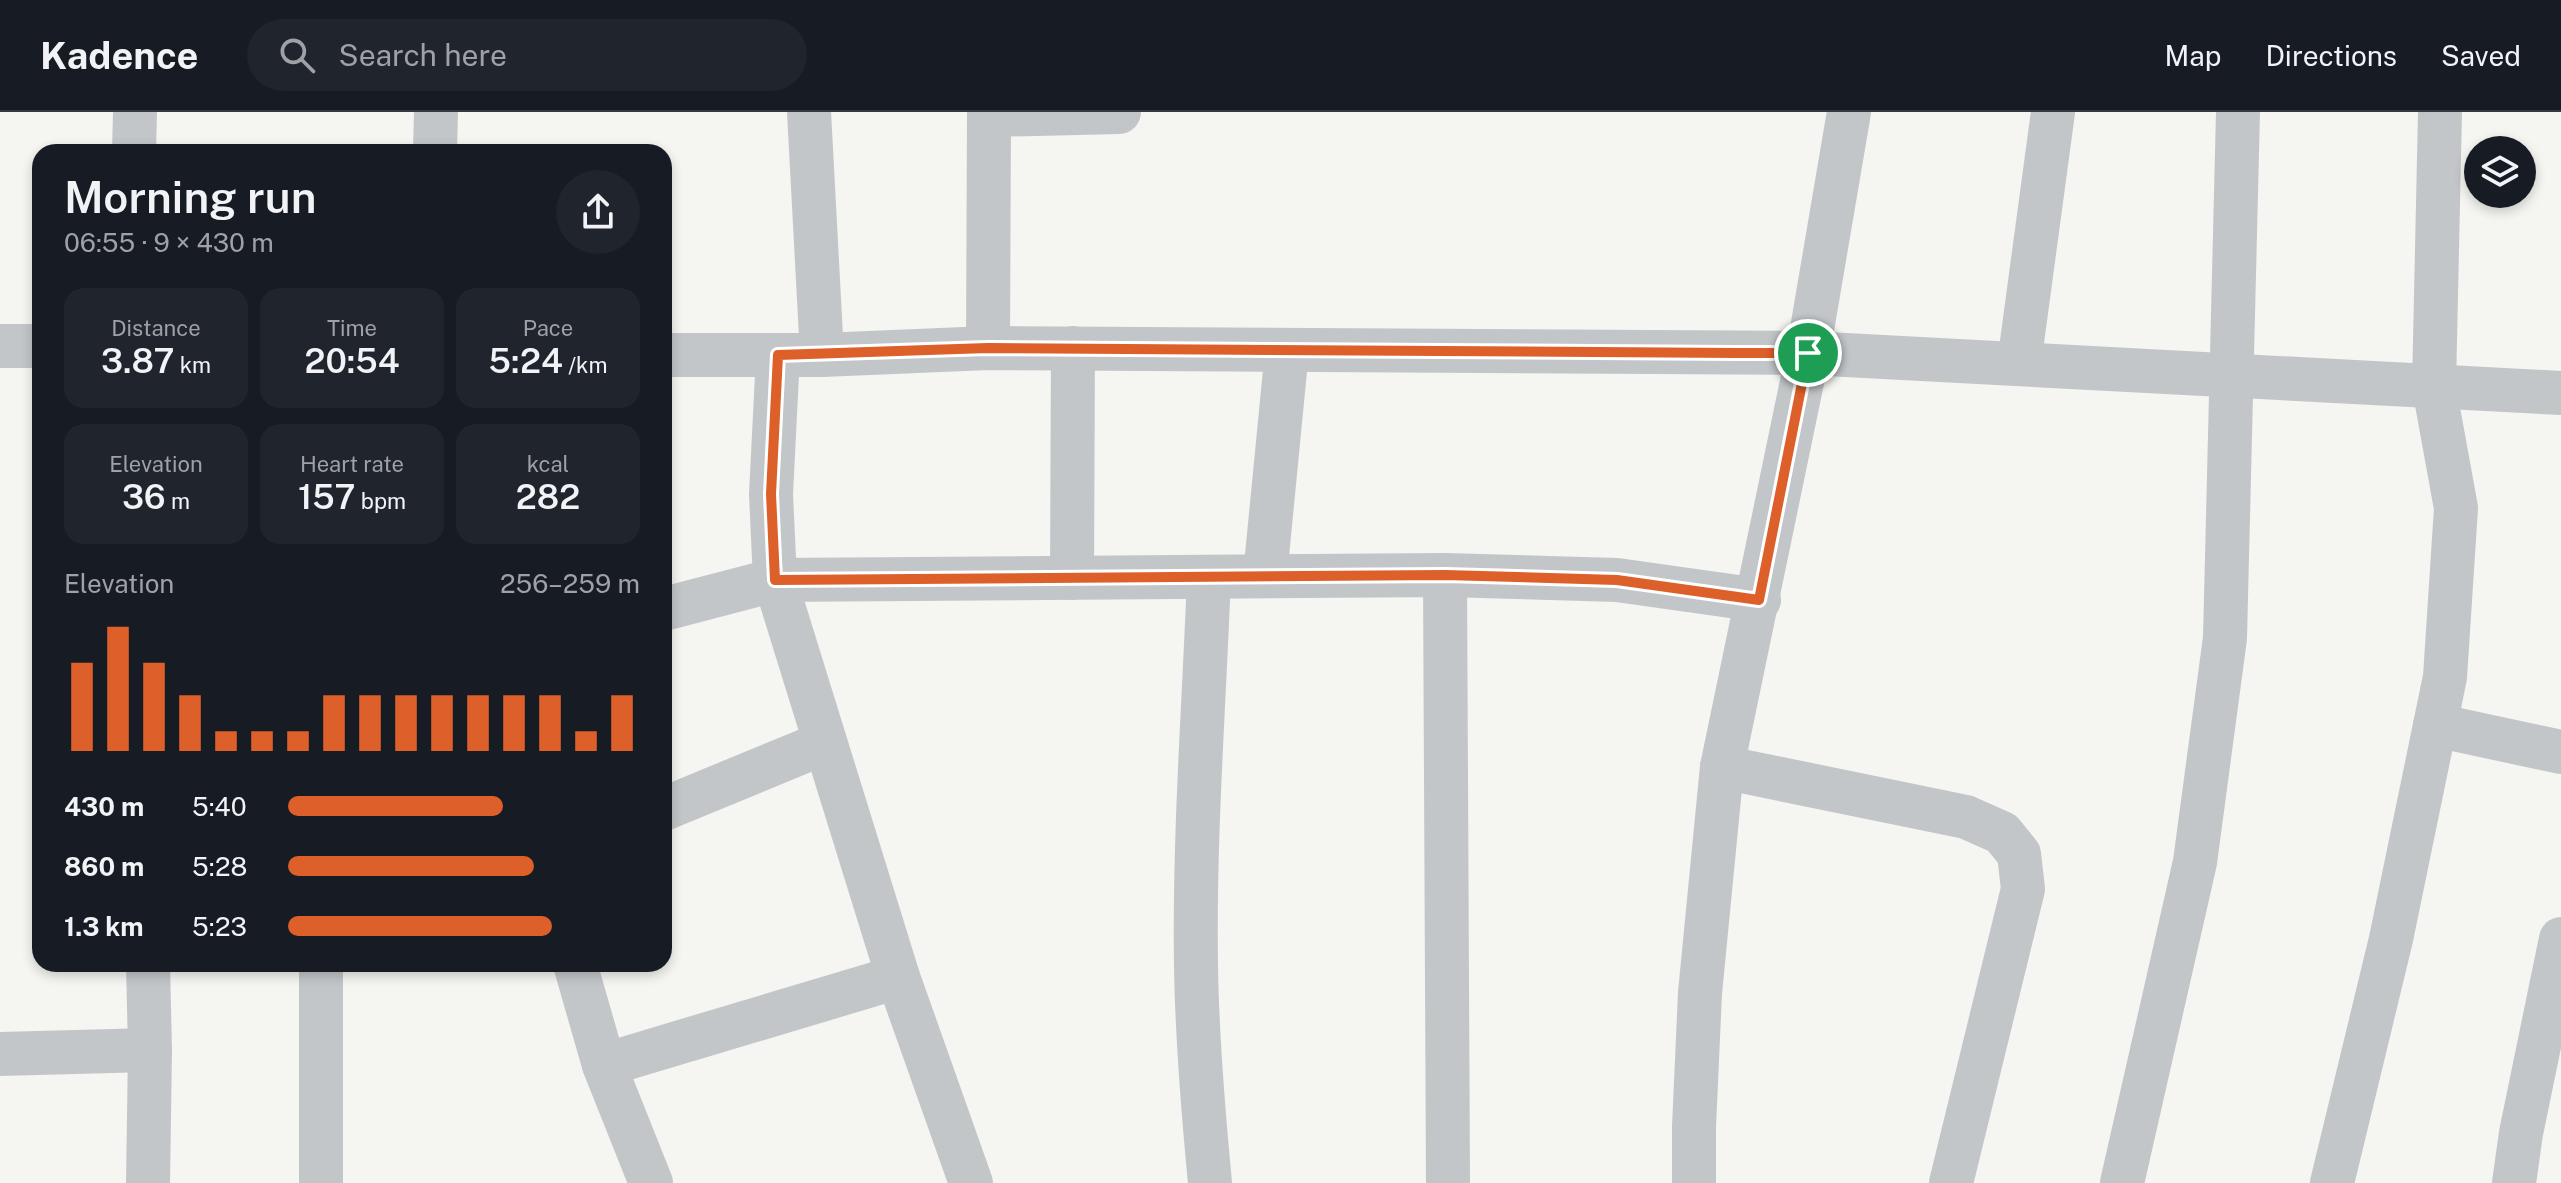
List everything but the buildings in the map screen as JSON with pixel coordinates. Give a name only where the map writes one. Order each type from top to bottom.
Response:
[{"type":"street","points":[[134,144],[135,112]]},
{"type":"street","points":[[435,144],[436,112]]},
{"type":"street","points":[[809,112],[822,355]]},
{"type":"street","points":[[988,348],[989,114],[1119,112]]},
{"type":"street","points":[[1694,1183],[1700,993],[1722,767],[1808,353],[1849,112]]},
{"type":"street","points":[[2019,364],[2053,112]]},
{"type":"street","points":[[2122,1183],[2195,862],[2225,638],[2238,112]]},
{"type":"street","points":[[2332,1183],[2391,939],[2445,677],[2456,508],[2434,387],[2440,112]]},
{"type":"street","points":[[0,346],[32,346]]},
{"type":"street","points":[[672,355],[822,355],[988,348],[1808,353],[2561,393]]},
{"type":"street","points":[[1072,578],[1073,348]]},
{"type":"street","points":[[1265,576],[1287,350]]},
{"type":"street","points":[[778,355],[771,494],[775,580],[898,977],[971,1183]]},
{"type":"street","points":[[672,607],[775,580],[1265,576],[1445,575],[1617,580],[1759,600]]},
{"type":"street","points":[[1445,575],[1448,1183]]},
{"type":"street","points":[[1209,577],[1197,862],[1196,964],[1200,1084],[1210,1183]]},
{"type":"street","points":[[2435,725],[2561,752]]},
{"type":"street","points":[[672,806],[824,743]]},
{"type":"street","points":[[1722,767],[1966,817],[2002,833],[2019,854],[2023,889],[1951,1183]]},
{"type":"street","points":[[2514,1183],[2521,1133],[2561,939]]},
{"type":"street","points":[[148,972],[148,1183]]},
{"type":"street","points":[[321,972],[321,1183]]},
{"type":"street","points":[[577,972],[604,1065],[651,1183]]},
{"type":"street","points":[[604,1065],[898,977]]},
{"type":"street","points":[[0,1054],[150,1050]]},
{"type":"route","points":[[988,348],[1808,353],[1759,600],[1617,580],[1445,575],[775,580],[771,494],[778,355],[988,348]]}]
